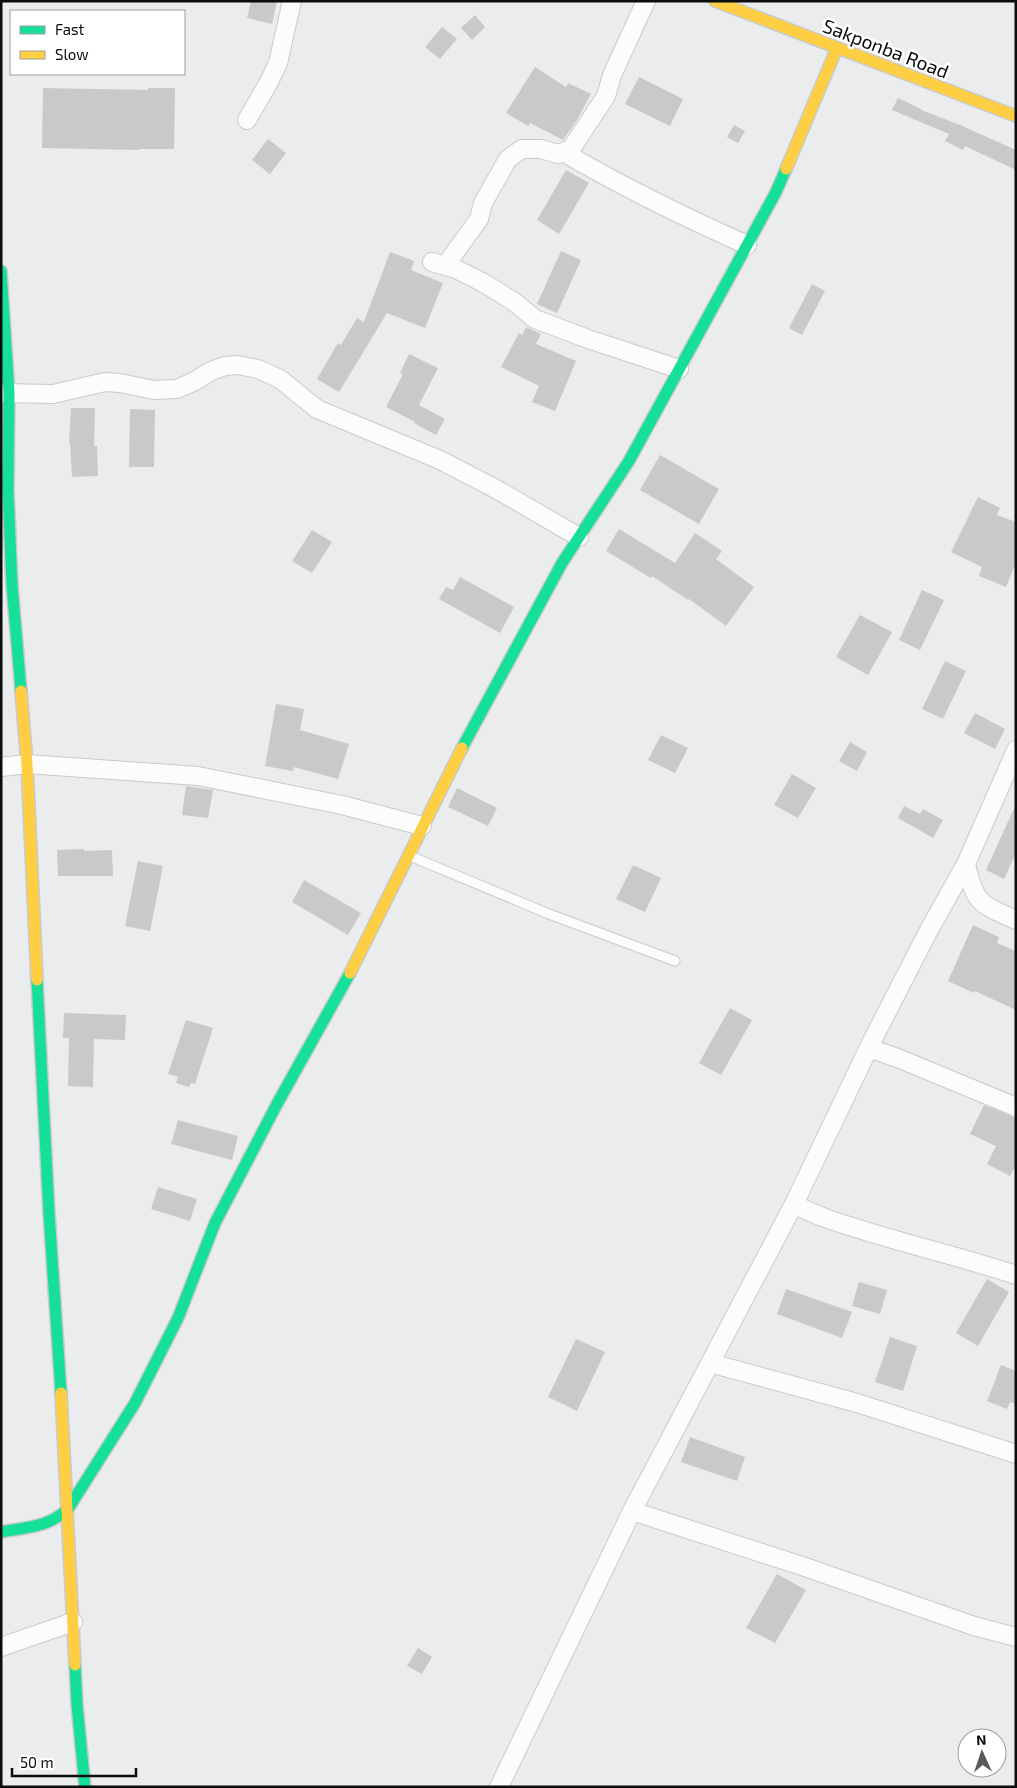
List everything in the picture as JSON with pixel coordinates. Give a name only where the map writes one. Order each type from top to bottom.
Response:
[{"type":"street","points":[[247,120],[270,82],[278,63],[292,1]]},
{"type":"street","points":[[646,1],[612,75],[606,96],[570,149],[558,154],[541,149],[522,149],[508,159],[483,203],[478,219],[439,264],[482,282],[513,301],[535,318],[588,339],[679,369]]},
{"type":"street","name":"Sakponba Road","points":[[715,1],[1016,116]]},
{"type":"street","points":[[1,1532],[41,1525],[57,1519],[68,1509],[135,1403],[178,1318],[215,1223],[362,952],[446,776],[562,564],[629,461],[776,192],[837,48]]},
{"type":"street","points":[[563,152],[619,184],[747,245]]},
{"type":"street","points":[[1,271],[12,585],[27,764],[49,1213],[68,1509],[77,1705],[85,1787]]},
{"type":"street","points":[[5,393],[53,394],[106,382],[154,390],[177,389],[224,366],[238,365],[258,369],[280,380],[317,409],[440,460],[496,489],[579,537]]},
{"type":"street","points":[[499,1787],[632,1511],[794,1204],[869,1048],[929,930],[966,864],[1016,750]]},
{"type":"street","points":[[1,767],[27,764],[198,776],[342,805],[422,826]]},
{"type":"street","points":[[966,864],[974,894],[981,902],[989,908],[1016,920]]},
{"type":"street","points":[[869,1048],[1016,1107]]},
{"type":"street","points":[[794,1204],[836,1222],[896,1241],[1016,1274]]},
{"type":"street","points":[[710,1363],[857,1403],[1016,1454]]},
{"type":"street","points":[[632,1511],[805,1567],[974,1626],[1016,1637]]},
{"type":"street","points":[[1,1648],[73,1622]]},
{"type":"lane","points":[[408,855],[549,914],[674,961]]},
{"type":"building","points":[[251,1],[277,1],[272,24],[247,18]]},
{"type":"building","points":[[475,15],[485,27],[472,40],[461,28]]},
{"type":"building","points":[[442,27],[457,39],[440,59],[425,47]]},
{"type":"building","points":[[535,67],[566,87],[568,83],[591,94],[577,120],[563,140],[530,123],[528,126],[506,113]]},
{"type":"building","points":[[639,77],[683,99],[670,126],[625,104]]},
{"type":"building","points":[[43,88],[148,90],[148,88],[175,88],[174,149],[42,148]]},
{"type":"building","points":[[898,98],[921,110],[1016,150],[1016,170],[965,146],[963,150],[945,141],[949,134],[892,110]]},
{"type":"building","points":[[734,125],[745,131],[738,143],[727,137]]},
{"type":"building","points":[[268,139],[286,153],[270,174],[252,160]]},
{"type":"building","points":[[566,170],[589,183],[559,234],[537,220]]},
{"type":"building","points":[[561,251],[581,260],[557,313],[537,304]]},
{"type":"building","points":[[390,252],[414,261],[411,270],[443,283],[425,328],[387,313],[339,392],[317,379],[338,343],[341,345],[357,318],[364,322]]},
{"type":"building","points":[[812,284],[825,291],[802,335],[789,328]]},
{"type":"building","points":[[526,327],[541,334],[536,344],[576,361],[555,411],[532,402],[539,386],[501,367],[519,333],[522,335]]},
{"type":"building","points":[[409,354],[438,368],[419,405],[445,419],[436,435],[386,407],[403,374],[400,373]]},
{"type":"building","points":[[71,408],[95,408],[94,446],[97,446],[98,476],[72,477],[69,443]]},
{"type":"building","points":[[130,409],[155,410],[154,467],[129,467]]},
{"type":"building","points":[[660,455],[719,489],[699,524],[640,490]]},
{"type":"building","points":[[978,497],[1000,508],[997,515],[1016,522],[1016,563],[1006,587],[979,576],[982,567],[951,552]]},
{"type":"building","points":[[619,529],[675,563],[695,533],[722,551],[716,559],[754,587],[726,626],[689,599],[606,551]]},
{"type":"building","points":[[312,530],[332,542],[312,573],[292,561]]},
{"type":"building","points":[[460,577],[514,607],[500,633],[439,599],[446,587],[453,590]]},
{"type":"building","points":[[922,590],[944,600],[920,650],[899,640]]},
{"type":"building","points":[[860,615],[892,632],[868,675],[836,657]]},
{"type":"building","points":[[945,661],[966,671],[943,719],[922,709]]},
{"type":"building","points":[[276,704],[304,709],[300,730],[349,744],[338,779],[294,767],[293,771],[265,766]]},
{"type":"building","points":[[975,713],[1005,729],[995,749],[964,733]]},
{"type":"building","points":[[661,735],[688,748],[675,773],[648,760]]},
{"type":"building","points":[[850,742],[867,752],[857,771],[839,761]]},
{"type":"building","points":[[792,774],[816,788],[798,818],[774,805]]},
{"type":"building","points":[[186,786],[213,790],[208,818],[182,815]]},
{"type":"building","points":[[457,788],[497,808],[488,826],[448,807]]},
{"type":"building","points":[[1016,804],[1016,853],[1004,879],[986,870]]},
{"type":"building","points":[[904,806],[920,814],[923,809],[943,820],[933,838],[898,818]]},
{"type":"building","points":[[84,849],[84,851],[112,850],[113,876],[58,876],[57,850]]},
{"type":"building","points":[[138,861],[163,866],[150,931],[125,926]]},
{"type":"building","points":[[633,865],[661,878],[645,912],[616,899]]},
{"type":"building","points":[[304,880],[361,913],[348,935],[292,902]]},
{"type":"building","points":[[973,925],[999,937],[997,943],[1016,951],[1016,1010],[948,981]]},
{"type":"building","points":[[730,1008],[752,1020],[721,1075],[699,1063]]},
{"type":"building","points":[[64,1013],[126,1015],[125,1040],[94,1039],[93,1087],[68,1086],[69,1038],[63,1038]]},
{"type":"building","points":[[186,1020],[213,1028],[195,1084],[191,1083],[189,1087],[176,1083],[178,1077],[168,1074]]},
{"type":"building","points":[[984,1105],[1016,1118],[1016,1165],[1010,1176],[987,1164],[996,1146],[970,1134]]},
{"type":"building","points":[[178,1120],[238,1136],[232,1160],[171,1144]]},
{"type":"building","points":[[158,1187],[197,1199],[190,1221],[151,1209]]},
{"type":"building","points":[[987,1279],[1009,1292],[978,1346],[956,1333]]},
{"type":"building","points":[[859,1282],[887,1290],[880,1314],[852,1306]]},
{"type":"building","points":[[786,1289],[852,1312],[842,1338],[777,1314]]},
{"type":"building","points":[[890,1337],[917,1346],[903,1391],[875,1382]]},
{"type":"building","points":[[576,1339],[605,1352],[577,1411],[548,1397]]},
{"type":"building","points":[[1001,1365],[1016,1371],[1016,1404],[1010,1402],[1007,1409],[987,1401]]},
{"type":"building","points":[[690,1437],[745,1457],[737,1481],[681,1462]]},
{"type":"building","points":[[777,1574],[806,1590],[775,1643],[746,1628]]},
{"type":"building","points":[[418,1648],[432,1657],[422,1674],[407,1666]]},
{"type":"traffic: fast","points":[[462,748],[562,563],[629,461],[776,192],[786,169]]},
{"type":"traffic: fast","points":[[1,271],[9,393],[8,490],[12,585],[21,691]]},
{"type":"traffic: fast","points":[[1,1532],[28,1528],[44,1523],[68,1509],[135,1403],[178,1318],[215,1223],[277,1104],[350,973]]},
{"type":"traffic: fast","points":[[37,980],[49,1213],[61,1393]]},
{"type":"traffic: fast","points":[[75,1665],[85,1787]]},
{"type":"traffic: slow","points":[[715,1],[1016,116]]},
{"type":"traffic: slow","points":[[786,169],[837,48]]},
{"type":"traffic: slow","points":[[21,691],[27,764],[37,980]]},
{"type":"traffic: slow","points":[[350,973],[462,748]]},
{"type":"traffic: slow","points":[[61,1393],[75,1665]]}]
